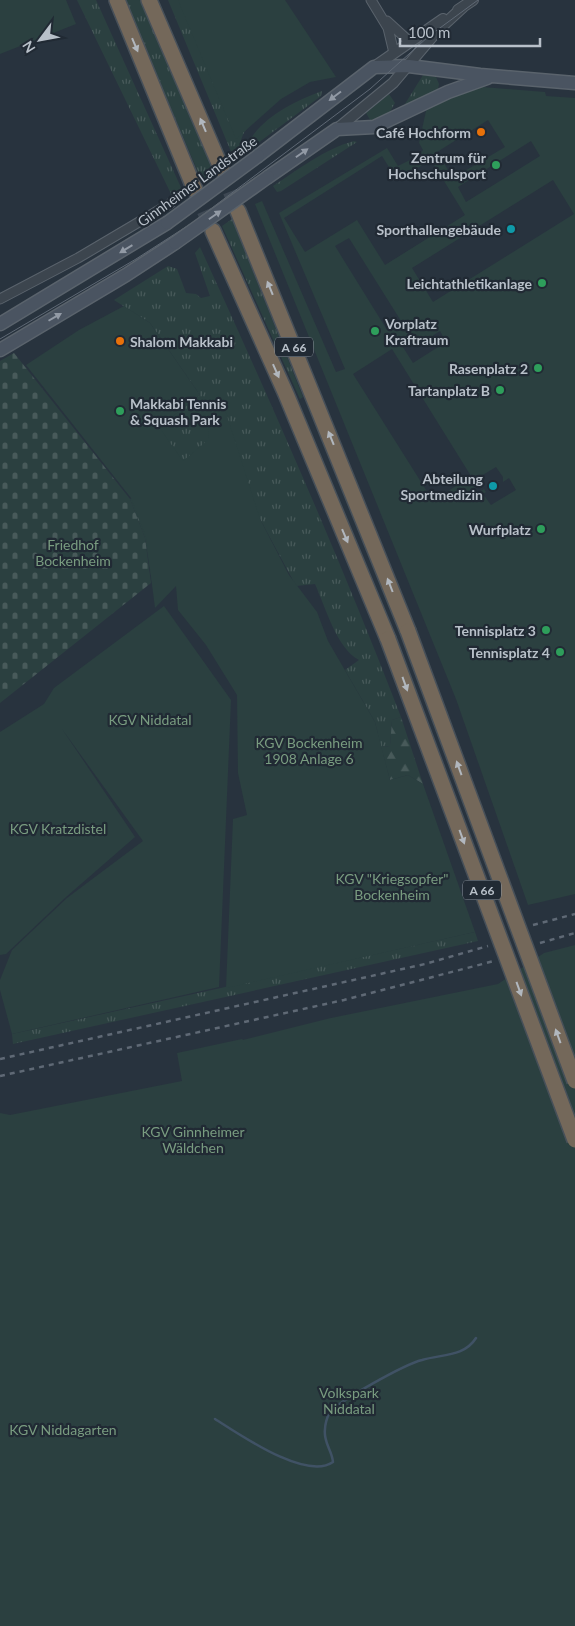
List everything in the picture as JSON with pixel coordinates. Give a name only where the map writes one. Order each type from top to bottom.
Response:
[{"type":"highway","points":[[116,0],[196,190]]},
{"type":"highway","points":[[149,0],[222,170]]},
{"type":"highway","name":"A 66","points":[[238,211],[408,630],[575,1081]]},
{"type":"highway","name":"A 66","points":[[213,231],[286,394],[388,639],[575,1140]]},
{"type":"main road","points":[[374,67],[409,66],[575,83]]},
{"type":"main road","name":"Ginnheimer Landstraße","points":[[0,324],[167,223],[374,67]]},
{"type":"main road","points":[[432,100],[444,83],[443,76],[437,69]]},
{"type":"main road","points":[[0,350],[126,276],[336,129],[374,127],[432,100],[492,76]]},
{"type":"street","points":[[371,0],[382,16],[392,40],[394,53]]},
{"type":"street","points":[[374,67],[473,0]]},
{"type":"street","points":[[336,129],[378,96],[409,66],[437,31],[463,7]]},
{"type":"street","points":[[382,16],[437,69]]},
{"type":"street","points":[[0,298],[78,258],[171,203]]},
{"type":"green space","points":[[0,0],[66,0],[76,24],[0,54]]},
{"type":"green space","points":[[77,0],[96,0],[183,192],[173,198]]},
{"type":"green space","points":[[125,0],[140,0],[215,175],[203,184]]},
{"type":"green space","points":[[168,0],[206,0],[290,90],[252,122],[242,138],[240,147],[232,154]]},
{"type":"green space","points":[[178,0],[285,0],[336,77],[310,82],[281,99],[236,139]]},
{"type":"green space","points":[[423,75],[436,77],[439,84],[438,89],[400,112]]},
{"type":"green space","points":[[482,87],[545,92],[546,96],[575,98],[575,894],[528,905],[456,699],[255,204],[262,201],[336,372],[345,369],[279,213],[387,148],[398,166],[418,156],[423,150],[419,143],[426,111],[467,90]],"holes":[[[488,120],[505,147],[453,178],[437,152]],[[531,141],[540,156],[466,202],[458,187]],[[382,156],[397,180],[431,160],[465,215],[385,265],[357,220],[305,252],[284,218]],[[553,180],[574,214],[433,302],[412,268]],[[349,238],[401,321],[387,330],[335,246]],[[440,331],[446,342],[413,363],[401,344],[413,337],[418,345]],[[392,349],[471,476],[433,501],[353,374]],[[496,467],[503,477],[503,482],[509,478],[516,490],[491,505],[483,494],[486,492],[484,489],[478,493],[471,482]]]},
{"type":"green space","points":[[322,91],[321,96],[254,146],[251,138],[265,122],[292,104]]},
{"type":"green space","points":[[389,94],[395,103],[390,117],[372,123],[366,113]]},
{"type":"green space","points":[[354,141],[357,142],[281,191],[277,192],[273,186],[332,149]]},
{"type":"green space","points":[[232,219],[303,397],[300,399],[222,226]]},
{"type":"green space","points":[[200,247],[304,480],[354,598],[401,717],[392,720],[390,746],[381,747],[375,722],[345,670],[359,660],[344,647],[338,637],[315,584],[296,586],[260,519],[153,589],[145,538],[130,499],[136,496],[159,427],[200,395],[150,323],[114,300],[168,266],[177,269],[186,293],[196,294],[201,298],[210,296],[195,253]]},
{"type":"green space","points":[[124,306],[150,323],[200,395],[159,427],[183,461],[208,440],[211,405],[221,397],[260,519],[289,575],[317,612],[328,641],[375,722],[390,780],[408,775],[423,784],[475,932],[226,988],[233,819],[247,815],[238,773],[237,695],[206,645],[178,610],[176,586],[155,608],[146,537],[131,498],[26,365],[79,330]]},
{"type":"green space","name":"Friedhof Bockenheim","points":[[14,353],[130,499],[145,538],[151,583],[0,703],[0,361]]},
{"type":"green space","name":"KGV Niddatal","points":[[164,606],[231,700],[219,987],[12,1034],[0,990],[0,980],[12,950],[67,898],[143,841],[62,729],[135,837],[66,897],[6,954],[0,955],[0,732],[44,704],[54,688]]},
{"type":"green space","points":[[401,717],[423,784],[408,775],[390,780],[381,747],[390,746],[392,720]]},
{"type":"green space","points":[[475,932],[478,941],[13,1044],[12,1034]]},
{"type":"green space","name":"Volkspark Niddatal","points":[[575,945],[575,1626],[0,1626],[0,1113],[10,1115],[182,1081],[177,1053],[243,1040],[331,1018],[498,984],[544,953]]},
{"type":"waterway","points":[[215,1419],[256,1444],[290,1461],[321,1466],[333,1462],[326,1442],[325,1425],[329,1414],[335,1408],[358,1392],[402,1368],[422,1360],[459,1352],[476,1338]]},
{"type":"tunnel","points":[[222,170],[238,211]]},
{"type":"tunnel","points":[[195,190],[213,231]]},
{"type":"tram line","points":[[0,339],[136,259],[192,223],[370,89],[429,36],[478,0]]},
{"type":"railway","points":[[533,925],[575,914]]},
{"type":"railway","points":[[540,943],[575,933]]},
{"type":"railway","points":[[0,1059],[425,964],[488,946]]},
{"type":"railway","points":[[0,1076],[344,1000],[494,961]]},
{"type":"place","name":"Café Hochform","points":[[481,132]]},
{"type":"place","name":"Zentrum für Hochschulsport","points":[[496,165]]},
{"type":"place","name":"Sporthallengebäude","points":[[511,229]]},
{"type":"place","name":"Leichtathletikanlage","points":[[542,283]]},
{"type":"place","name":"Vorplatz Kraftraum","points":[[375,331]]},
{"type":"place","name":"Shalom Makkabi","points":[[120,341]]},
{"type":"place","name":"Rasenplatz 2","points":[[538,368]]},
{"type":"place","name":"Tartanplatz B","points":[[500,390]]},
{"type":"place","name":"Makkabi Tennis & Squash Park","points":[[120,411]]},
{"type":"place","name":"Abteilung Sportmedizin","points":[[493,486]]},
{"type":"place","name":"Wurfplatz","points":[[541,529]]},
{"type":"place","name":"Tennisplatz 3","points":[[546,630]]},
{"type":"place","name":"Tennisplatz 4","points":[[560,652]]},
{"type":"park label","name":"KGV Bockenheim 1908 Anlage 6","points":[[309,750]]},
{"type":"park label","name":"KGV Kratzdistel","points":[[58,828]]},
{"type":"park label","name":"KGV \"Kriegsopfer\" Bockenheim","points":[[392,886]]},
{"type":"park label","name":"KGV Ginnheimer Wäldchen","points":[[193,1140]]},
{"type":"park label","name":"KGV Niddagarten","points":[[63,1429]]}]
